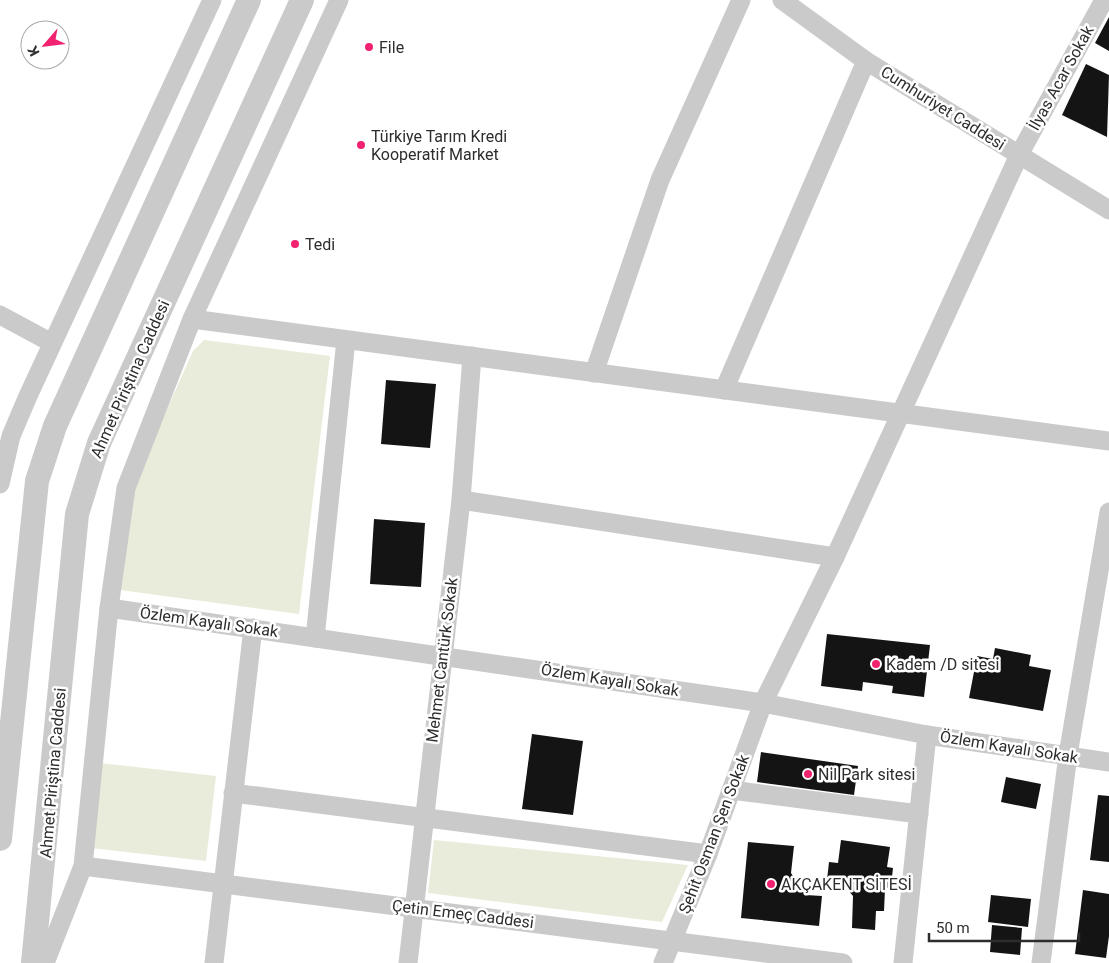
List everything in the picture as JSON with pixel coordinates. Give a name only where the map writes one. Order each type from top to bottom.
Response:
[{"type":"street","points":[[0,484],[11,436],[52,343],[212,0]]},
{"type":"street","points":[[0,839],[37,481],[44,455],[55,426],[249,0]]},
{"type":"street","name":"Ahmet Piriştina Caddesi","points":[[33,963],[77,514],[99,442],[302,0]]},
{"type":"street","points":[[45,963],[83,866],[109,608],[126,488],[192,319],[339,0]]},
{"type":"street","points":[[594,373],[660,180],[741,0]]},
{"type":"street","name":"Cumhuriyet Caddesi","points":[[782,0],[866,61],[1109,210]]},
{"type":"street","name":"İlyas Acar Sokak","points":[[901,414],[1019,155],[1104,0]]},
{"type":"street","points":[[724,390],[866,61]]},
{"type":"street","points":[[0,315],[52,343]]},
{"type":"street","points":[[192,319],[1109,441]]},
{"type":"street","points":[[315,638],[346,340]]},
{"type":"street","name":"Mehmet Cantürk Sokak","points":[[408,963],[423,818],[461,500],[472,356]]},
{"type":"street","name":"Şehit Osman Şen Sokak","points":[[663,963],[708,854],[762,703],[835,557],[901,414]]},
{"type":"street","points":[[461,500],[835,557]]},
{"type":"street","points":[[1041,963],[1068,755],[1109,512]]},
{"type":"street","name":"Özlem Kayalı Sokak","points":[[109,608],[315,638],[442,654],[762,703],[927,734],[1109,762]]},
{"type":"street","points":[[214,963],[222,883],[254,628]]},
{"type":"street","points":[[903,963],[927,734]]},
{"type":"street","points":[[731,790],[919,814]]},
{"type":"street","points":[[233,793],[708,854]]},
{"type":"street","name":"Çetin Emeç Caddesi","points":[[83,866],[843,963]]},
{"type":"green space","points":[[204,340],[330,356],[299,614],[120,590],[135,481],[193,351]]},
{"type":"green space","points":[[100,763],[216,776],[206,861],[91,848]]},
{"type":"green space","points":[[434,840],[688,865],[662,922],[428,893]]},
{"type":"building","points":[[1109,17],[1109,51],[1095,43]]},
{"type":"building","points":[[1086,64],[1109,75],[1107,137],[1062,115]]},
{"type":"building","points":[[386,380],[436,384],[430,448],[381,444]]},
{"type":"building","points":[[374,519],[425,523],[421,587],[370,584]]},
{"type":"building","name":"Kadem /D sitesi","points":[[827,634],[930,645],[924,697],[892,693],[893,686],[863,682],[862,691],[821,686]]},
{"type":"building","points":[[995,648],[1031,655],[1029,666],[1051,670],[1043,711],[969,698],[977,656],[993,659]]},
{"type":"building","points":[[532,734],[583,741],[573,815],[522,809]]},
{"type":"building","name":"Nil Park sitesi","points":[[761,752],[858,766],[854,795],[757,782]]},
{"type":"building","points":[[1006,777],[1041,784],[1036,809],[1001,802]]},
{"type":"building","points":[[1098,795],[1109,796],[1109,862],[1090,860]]},
{"type":"building","points":[[841,840],[890,847],[887,867],[893,868],[891,886],[885,889],[884,911],[876,911],[875,930],[852,928],[853,896],[841,882],[827,880],[829,862],[838,863]]},
{"type":"building","name":"AKÇAKENT SİTESİ","points":[[748,842],[794,846],[791,873],[806,895],[822,896],[819,926],[741,918]]},
{"type":"building","points":[[1083,890],[1109,894],[1109,936],[1106,958],[1075,954]]},
{"type":"building","points":[[991,895],[1031,899],[1028,927],[988,922]]},
{"type":"building","points":[[992,925],[1022,928],[1020,955],[990,952]]},
{"type":"place","name":"File","points":[[369,47]]},
{"type":"place","name":"Türkiye Tarım Kredi Kooperatif Market","points":[[361,145]]},
{"type":"place","name":"Tedi","points":[[295,244]]},
{"type":"place","name":"Kadem /D sitesi","points":[[876,664]]},
{"type":"place","name":"Nil Park sitesi","points":[[808,774]]},
{"type":"place","name":"AKÇAKENT SİTESİ","points":[[771,884]]}]
